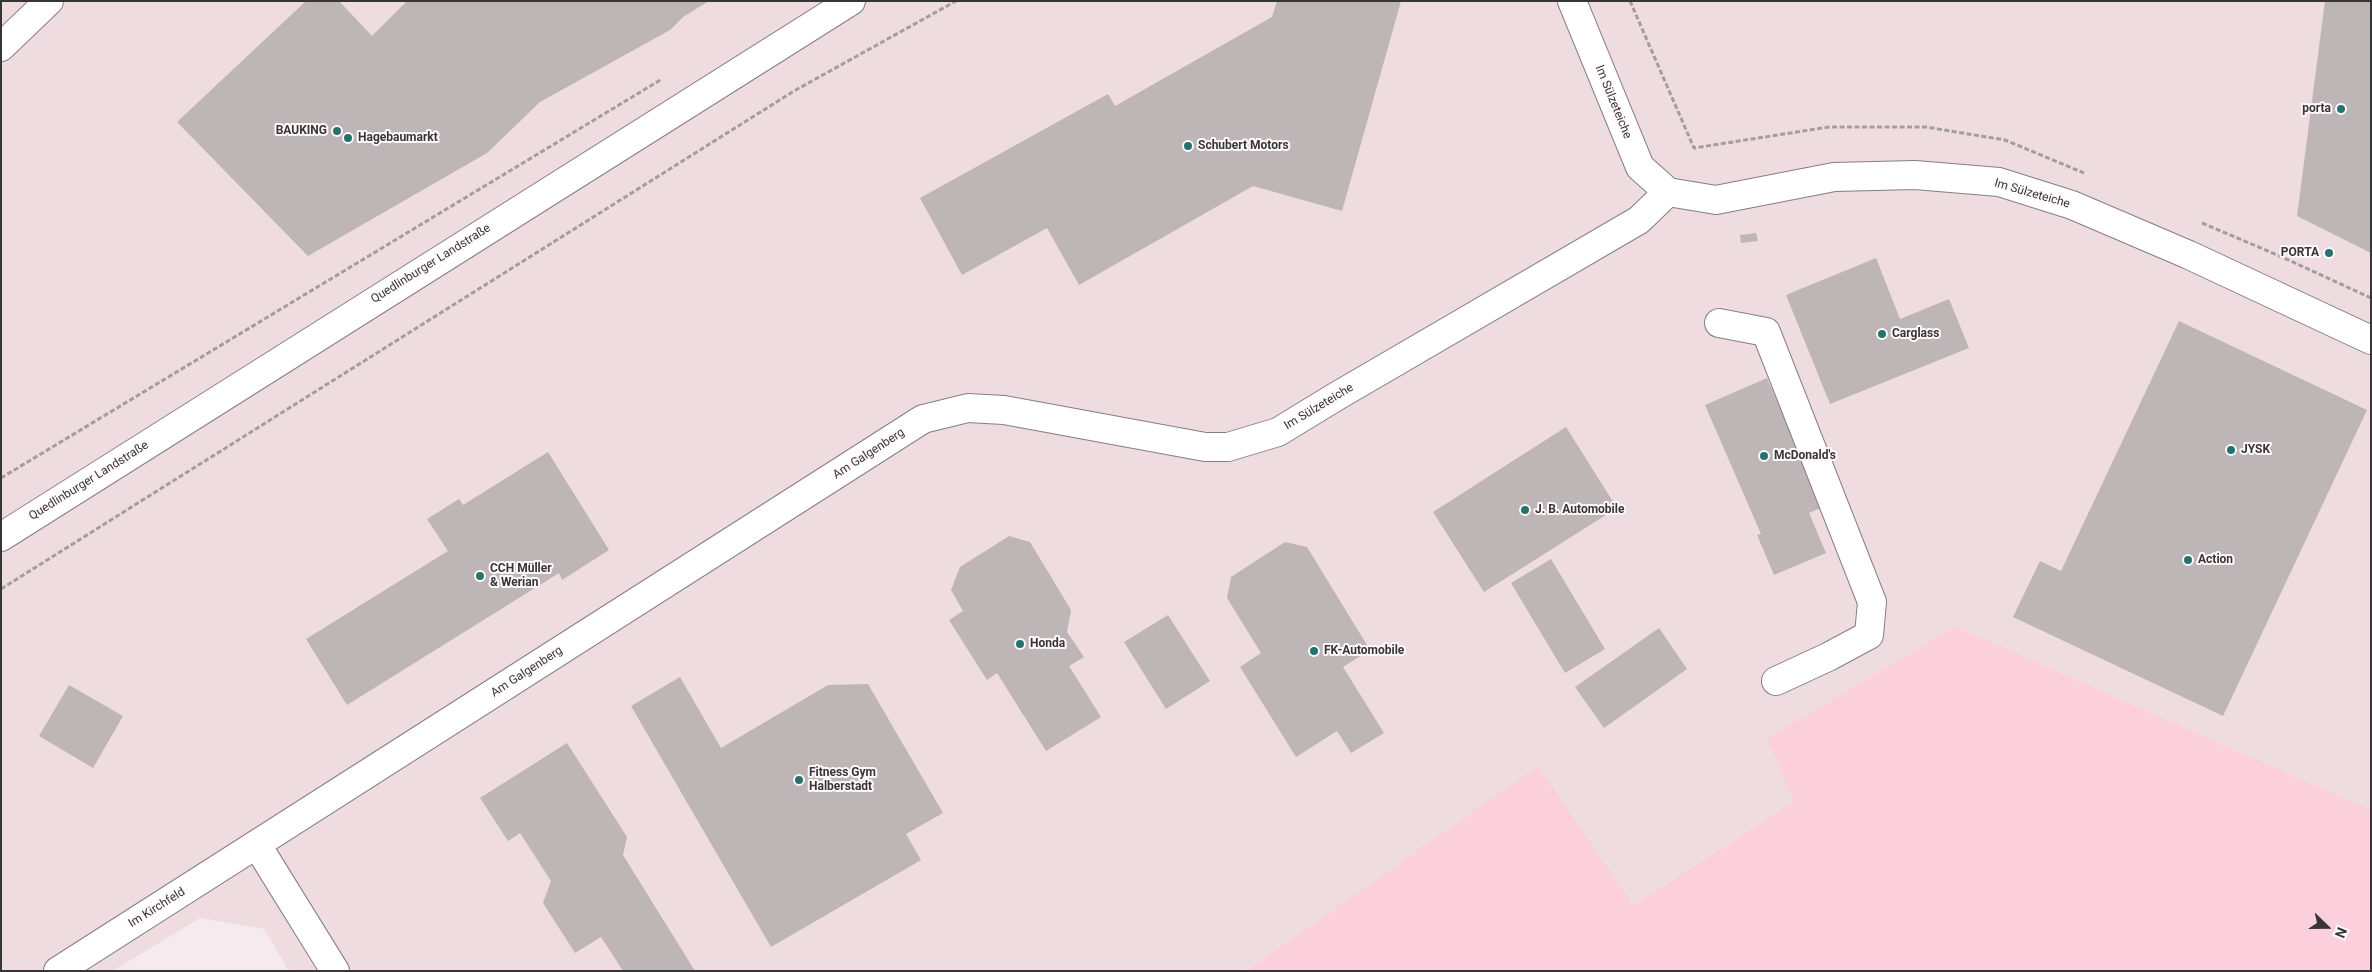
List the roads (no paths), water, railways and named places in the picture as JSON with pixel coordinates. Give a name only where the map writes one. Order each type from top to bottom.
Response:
[{"type":"street","points":[[1,47],[49,1]]},
{"type":"street","name":"Quedlinburger Landstraße","points":[[7,533],[851,1]]},
{"type":"street","name":"Im Sülzeteiche","points":[[1572,1],[1640,167],[1668,192],[1716,200],[1834,177],[1916,175],[1999,182],[2072,205],[2189,255],[2371,340]]},
{"type":"street","name":"Im Sülzeteiche","points":[[923,419],[968,408],[1004,410],[1205,447],[1228,447],[1270,435],[1639,220],[1668,192]]},
{"type":"street","points":[[1719,323],[1766,332],[1872,602],[1869,635],[1828,657],[1776,681]]},
{"type":"street","name":"Am Galgenberg","points":[[257,845],[923,419]]},
{"type":"street","points":[[257,845],[335,971]]},
{"type":"street","name":"Im Kirchfeld","points":[[58,971],[257,845]]},
{"type":"place","name":"porta","points":[[2341,109]]},
{"type":"place","name":"BAUKING","points":[[337,131]]},
{"type":"place","name":"Hagebaumarkt","points":[[348,138]]},
{"type":"place","name":"Schubert Motors","points":[[1188,146]]},
{"type":"place","name":"PORTA","points":[[2329,253]]},
{"type":"place","name":"Carglass","points":[[1882,334]]},
{"type":"place","name":"JYSK","points":[[2231,450]]},
{"type":"place","name":"McDonald's","points":[[1764,456]]},
{"type":"place","name":"J. B. Automobile","points":[[1525,510]]},
{"type":"place","name":"Action","points":[[2188,560]]},
{"type":"place","name":"CCH Müller & Werian","points":[[480,576]]},
{"type":"place","name":"Honda","points":[[1020,644]]},
{"type":"place","name":"FK-Automobile","points":[[1314,651]]},
{"type":"place","name":"Fitness Gym Halberstadt","points":[[799,780]]}]
